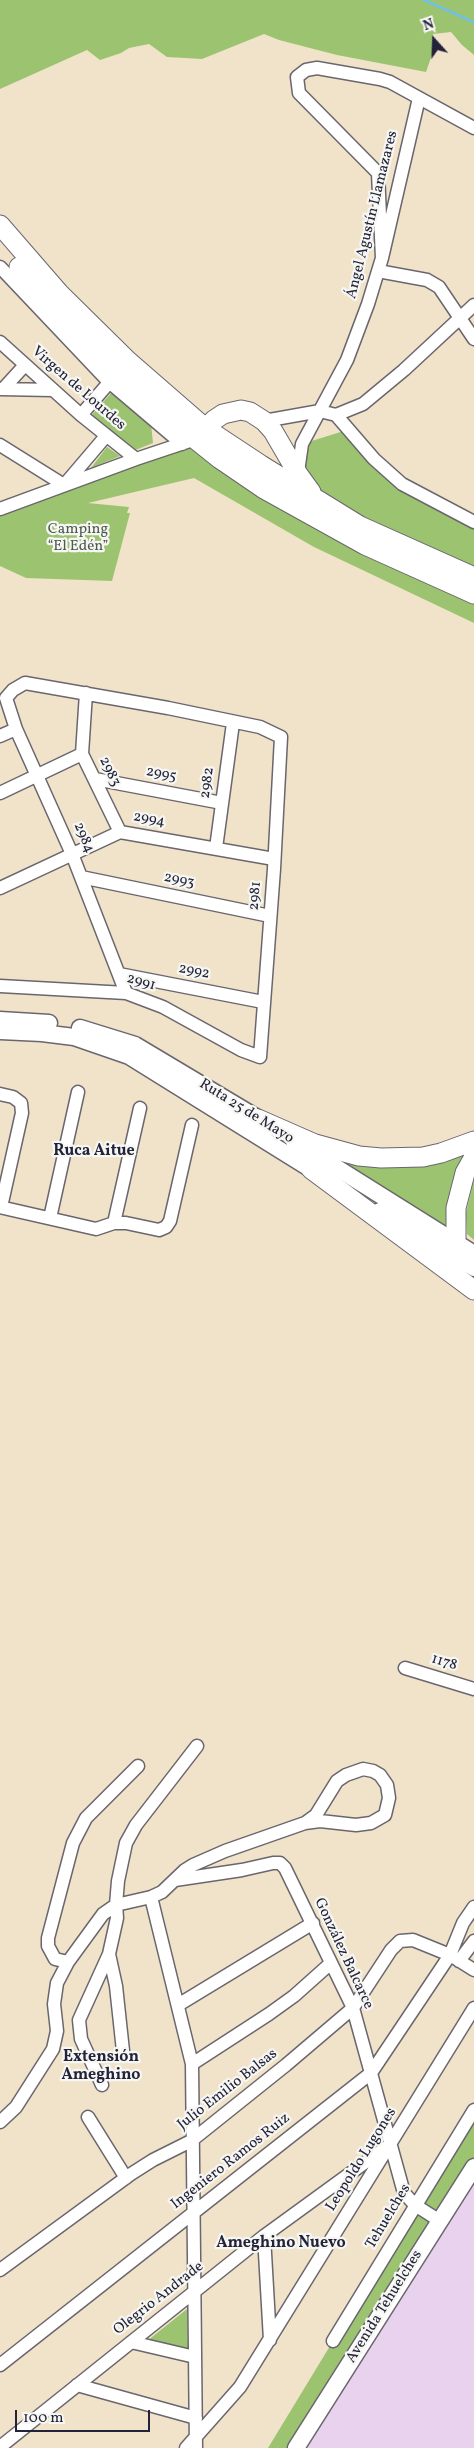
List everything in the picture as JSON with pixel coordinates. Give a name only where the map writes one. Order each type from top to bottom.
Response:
[{"type":"highway","points":[[0,225],[59,293],[128,362],[194,437],[321,502],[360,526],[474,578]]},
{"type":"highway","points":[[0,245],[114,377],[264,489],[356,540],[474,594]]},
{"type":"highway","points":[[194,437],[223,414],[241,410],[250,412],[264,421],[284,447],[298,474],[321,502]]},
{"type":"highway","points":[[258,1118],[315,1144],[359,1156],[381,1158],[423,1157],[442,1153],[474,1141]]},
{"type":"highway","points":[[471,1261],[456,1244],[457,1201],[465,1173],[474,1157]]},
{"type":"highway","points":[[311,1169],[474,1290]]},
{"type":"main road","name":"Ruta 25 de Mayo","points":[[0,1020],[20,1020],[73,1026],[135,1045],[258,1118],[456,1244]]},
{"type":"main road","points":[[0,1031],[74,1037],[130,1056],[311,1169],[471,1261]]},
{"type":"main road","name":"Avenida Tehuelches","points":[[296,2448],[474,2167]]},
{"type":"street","points":[[395,204],[378,174],[299,93],[296,77],[306,70],[317,68],[380,80],[419,98],[474,128]]},
{"type":"street","name":"Ángel Agustín Llamazares","points":[[298,474],[302,444],[346,360],[378,271],[419,98]]},
{"type":"street","points":[[378,174],[382,258]]},
{"type":"street","points":[[0,267],[114,377],[82,415]]},
{"type":"street","points":[[378,271],[427,280],[439,287],[458,319],[474,339]]},
{"type":"street","points":[[264,421],[320,411],[336,415],[351,410],[370,399],[404,370],[474,304]]},
{"type":"street","name":"Virgen de Lourdes","points":[[0,342],[106,436],[136,459]]},
{"type":"street","points":[[2,389],[25,365]]},
{"type":"street","points":[[2,389],[53,390]]},
{"type":"street","points":[[336,415],[374,459],[402,484],[474,522]]},
{"type":"street","points":[[64,485],[106,436]]},
{"type":"street","points":[[0,509],[194,437]]},
{"type":"street","points":[[0,445],[64,485]]},
{"type":"street","name":"2984","points":[[86,693],[25,683],[13,690],[6,698],[16,729],[72,854],[126,993]]},
{"type":"street","points":[[86,693],[233,722]]},
{"type":"street","name":"2983","points":[[86,693],[82,754],[120,832]]},
{"type":"street","name":"2981","points":[[233,722],[260,727],[281,737],[260,1057]]},
{"type":"street","name":"2982","points":[[216,848],[233,722]]},
{"type":"street","points":[[0,736],[16,729]]},
{"type":"street","points":[[0,793],[82,754]]},
{"type":"street","name":"2995","points":[[95,779],[222,803]]},
{"type":"street","name":"2994","points":[[0,888],[120,832],[274,859]]},
{"type":"street","name":"2993","points":[[81,877],[270,916]]},
{"type":"street","name":"2992","points":[[119,974],[263,1002]]},
{"type":"street","name":"2991","points":[[0,986],[126,993],[163,1006],[241,1050],[260,1057]]},
{"type":"street","points":[[0,1013],[20,1020]]},
{"type":"street","points":[[50,1218],[78,1092]]},
{"type":"street","points":[[0,1094],[13,1097],[21,1103],[22,1113],[0,1207],[96,1229],[114,1223],[126,1222],[159,1230],[166,1227],[170,1221],[192,1126]]},
{"type":"street","points":[[114,1223],[140,1108]]},
{"type":"street","name":"1178","points":[[405,1668],[474,1689]]},
{"type":"street","points":[[102,2085],[81,2039],[79,2020],[110,1954],[117,1918],[118,1881],[126,1843],[136,1825],[198,1746]]},
{"type":"street","points":[[68,1962],[55,1959],[48,1946],[73,1842],[86,1818],[138,1766]]},
{"type":"street","points":[[0,2122],[16,2107],[53,2049],[57,2031],[54,2004],[56,1983],[68,1962],[102,1914],[116,1905],[151,1897],[162,1892],[185,1870],[225,1851],[305,1823],[320,1821],[356,1825],[371,1823],[385,1815],[389,1798],[387,1785],[380,1775],[373,1771],[363,1769],[346,1775],[337,1780],[316,1815],[305,1823]]},
{"type":"street","name":"González Balcarce","points":[[175,1880],[280,1862],[313,1923],[353,2008],[404,2193],[415,2205],[440,2221]]},
{"type":"street","points":[[151,1897],[192,2064],[191,2142],[196,2442]]},
{"type":"street","points":[[474,1907],[463,1923],[454,1958],[474,1970]]},
{"type":"street","points":[[178,2005],[313,1923]]},
{"type":"street","name":"Julio Emilio Balsas","points":[[0,2270],[126,2178],[153,2160],[191,2142],[353,2008],[390,1950],[400,1941],[413,1940],[454,1958]]},
{"type":"street","name":"Ingeniero Ramos Ruiz","points":[[0,2364],[371,2073],[454,1958],[474,1941]]},
{"type":"street","points":[[110,1954],[116,1986],[123,2051]]},
{"type":"street","points":[[192,2064],[294,1996],[331,1963]]},
{"type":"street","name":"Leopoldo Lugones","points":[[186,2448],[196,2442],[240,2387],[474,2008]]},
{"type":"street","name":"Tehuelches","points":[[333,2341],[474,2110]]},
{"type":"street","points":[[88,2117],[126,2178]]},
{"type":"street","name":"Olegrio Andrade","points":[[0,2447],[264,2236],[391,2144]]},
{"type":"street","points":[[264,2236],[270,2340]]},
{"type":"street","points":[[131,2342],[194,2357]]},
{"type":"street","points":[[77,2385],[196,2418]]},
{"type":"shaded area","points":[[474,2167],[474,2448],[296,2448]]},
{"type":"green space","points":[[0,0],[474,0],[474,55],[451,32],[433,34],[434,49],[426,72],[337,55],[279,40],[264,34],[202,59],[167,57],[149,44],[129,48],[121,53],[100,60],[87,50],[0,89]]},
{"type":"green space","points":[[112,392],[151,424],[153,443],[133,451],[91,416]]},
{"type":"green space","name":"Camping “El Edén”","points":[[350,429],[374,459],[474,522],[474,623],[314,547],[194,478],[88,503],[129,507],[127,513],[130,513],[112,581],[26,578],[0,566],[0,509],[182,444],[230,445],[298,474],[302,444]]},
{"type":"green space","points":[[107,447],[120,456],[91,468]]},
{"type":"green space","points":[[474,1147],[450,1230],[317,1148],[338,1156]]},
{"type":"green space","points":[[474,1179],[474,1240],[467,1234],[466,1213]]},
{"type":"green space","points":[[474,2109],[474,2167],[296,2448],[268,2448]]},
{"type":"green space","points":[[187,2309],[188,2349],[147,2341]]},
{"type":"waterway","points":[[424,0],[474,22]]},
{"type":"district","name":"Ruca Aitue","points":[[94,1152]]},
{"type":"district","name":"Extensión Ameghino","points":[[101,2067]]},
{"type":"district","name":"Ameghino Nuevo","points":[[281,2244]]}]
